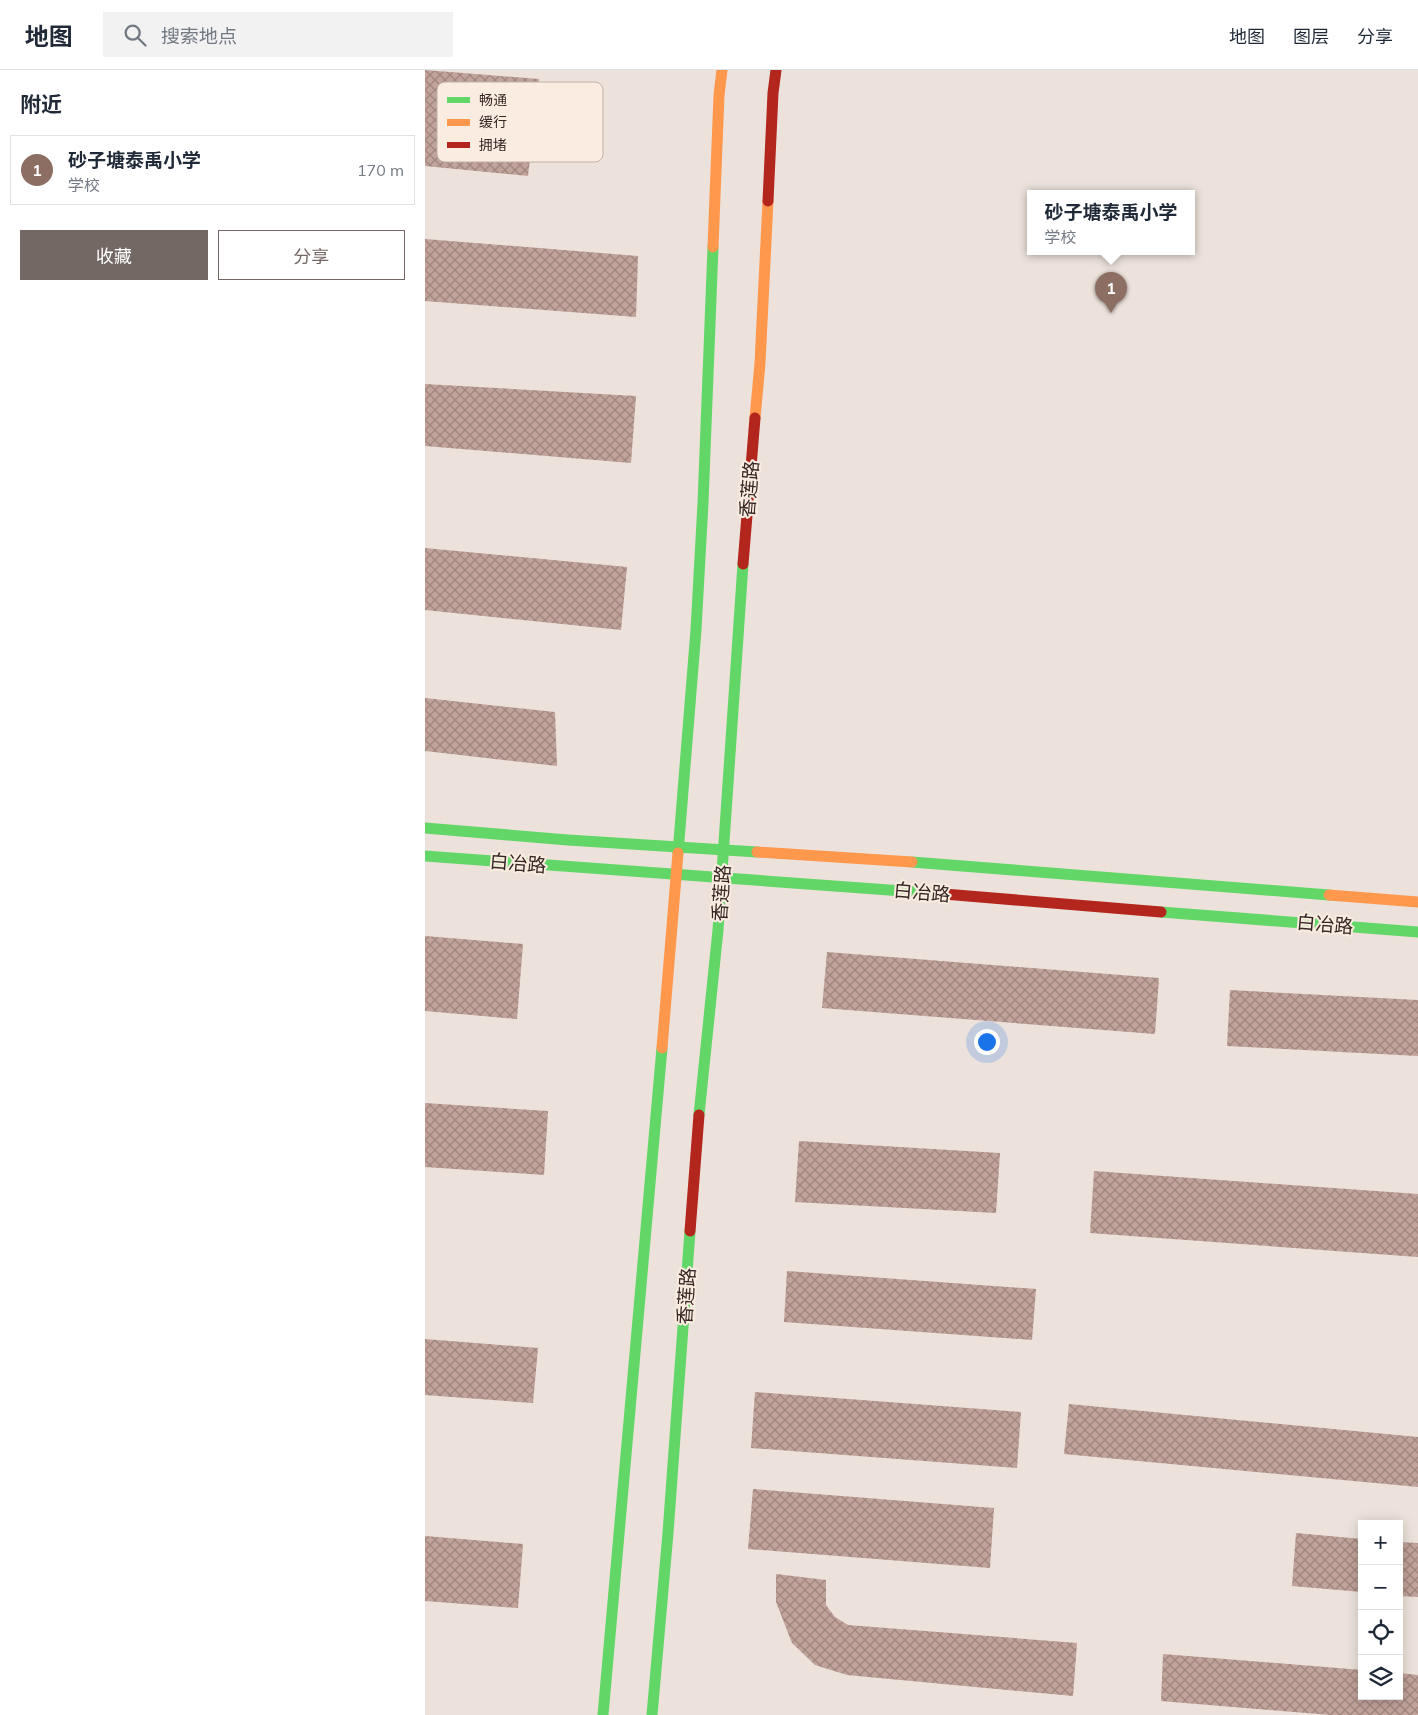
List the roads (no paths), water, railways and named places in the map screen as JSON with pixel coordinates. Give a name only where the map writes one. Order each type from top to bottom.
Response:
[{"type":"main road","points":[[603,1715],[651,1185],[696,630],[703,503],[719,95],[722,70]]},
{"type":"main road","name":"香莲路","points":[[652,1715],[668,1533],[700,1095],[722,878],[739,613],[760,363],[773,93],[776,70]]},
{"type":"main road","name":"白冶路","points":[[425,828],[1418,902]]},
{"type":"main road","name":"白冶路","points":[[425,856],[1418,932]]},
{"type":"place","name":"砂子塘泰禹小学","points":[[1111,313]]}]
